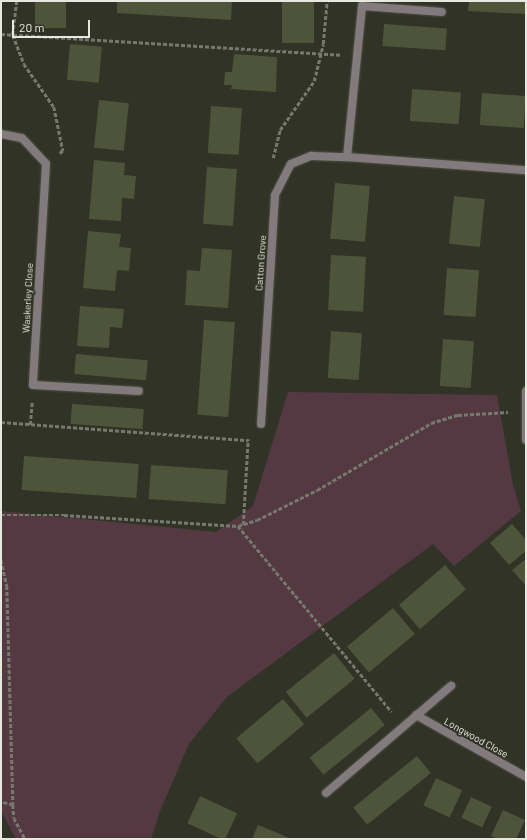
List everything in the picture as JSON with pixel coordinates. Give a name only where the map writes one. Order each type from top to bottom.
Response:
[{"type":"street","points":[[347,157],[362,6],[442,12]]},
{"type":"street","points":[[1,134],[22,138],[46,164]]},
{"type":"street","name":"Catton Grove","points":[[261,424],[275,195],[291,164],[311,156],[347,157],[526,170]]},
{"type":"street","name":"Waskerley Close","points":[[46,164],[34,385],[139,391]]},
{"type":"street","points":[[526,391],[526,440]]},
{"type":"street","points":[[326,793],[451,686]]},
{"type":"street","name":"Longwood Close","points":[[416,715],[526,777]]},
{"type":"path","points":[[17,1],[13,35],[24,64],[54,107],[63,151],[46,164]]},
{"type":"path","points":[[271,162],[280,130],[314,81],[320,54],[327,1]]},
{"type":"path","points":[[1,34],[357,56]]},
{"type":"path","points":[[1,515],[64,515],[238,526],[257,520],[317,490],[431,423],[458,415],[525,412]]},
{"type":"path","points":[[1,422],[248,440]]},
{"type":"path","points":[[242,525],[248,435],[261,424]]},
{"type":"path","points":[[238,526],[404,726]]},
{"type":"path","points":[[1,560],[7,586],[14,818],[25,839]]},
{"type":"path","points":[[1,802],[13,805]]},
{"type":"shaded area","points":[[288,392],[497,395],[513,485],[521,511],[454,566],[433,544],[227,697],[189,744],[160,811],[151,839],[16,839],[1,811],[1,511],[216,532],[253,506]]},
{"type":"building","points":[[35,1],[66,1],[66,28],[35,28]]},
{"type":"building","points":[[117,1],[232,1],[231,20],[117,13]]},
{"type":"building","points":[[282,1],[314,1],[314,43],[282,43]]},
{"type":"building","points":[[469,1],[526,1],[526,14],[468,11]]},
{"type":"building","points":[[384,24],[447,28],[445,50],[382,46]]},
{"type":"building","points":[[70,44],[102,47],[99,83],[67,80]]},
{"type":"building","points":[[234,54],[277,57],[276,92],[231,89],[232,85],[224,85],[225,72],[232,72]]},
{"type":"building","points":[[412,89],[461,92],[459,124],[410,121]]},
{"type":"building","points":[[482,93],[526,96],[524,128],[480,125]]},
{"type":"building","points":[[99,100],[129,103],[124,151],[94,148]]},
{"type":"building","points":[[211,106],[242,108],[239,155],[208,153]]},
{"type":"building","points":[[94,160],[125,163],[124,175],[136,176],[134,199],[122,198],[121,221],[89,219]]},
{"type":"building","points":[[207,167],[237,169],[233,226],[203,224]]},
{"type":"building","points":[[335,183],[370,186],[365,242],[330,239]]},
{"type":"building","points":[[454,196],[485,199],[480,247],[449,244]]},
{"type":"building","points":[[88,231],[121,234],[119,247],[131,248],[129,271],[117,270],[115,291],[83,288]]},
{"type":"building","points":[[202,248],[232,250],[228,308],[185,305],[187,270],[200,271]]},
{"type":"building","points":[[331,255],[366,257],[363,312],[328,310]]},
{"type":"building","points":[[447,268],[479,270],[476,317],[444,315]]},
{"type":"building","points":[[80,306],[124,309],[122,328],[110,327],[109,348],[77,346]]},
{"type":"building","points":[[204,320],[235,322],[228,417],[197,415]]},
{"type":"building","points":[[331,331],[362,333],[359,380],[328,378]]},
{"type":"building","points":[[443,339],[474,341],[471,388],[440,386]]},
{"type":"building","points":[[76,354],[148,360],[146,380],[74,374]]},
{"type":"building","points":[[72,404],[144,409],[142,429],[71,424]]},
{"type":"building","points":[[24,456],[139,464],[136,498],[22,490]]},
{"type":"building","points":[[151,465],[228,470],[225,504],[149,499]]},
{"type":"building","points":[[512,524],[526,540],[526,551],[509,565],[490,543]]},
{"type":"building","points":[[526,559],[526,586],[512,570]]},
{"type":"building","points":[[445,565],[466,589],[420,629],[399,605]]},
{"type":"building","points":[[393,608],[415,634],[369,673],[347,647]]},
{"type":"building","points":[[334,653],[355,679],[307,718],[286,692]]},
{"type":"building","points":[[283,699],[304,724],[257,763],[236,738]]},
{"type":"building","points":[[371,708],[385,725],[323,775],[310,758]]},
{"type":"building","points":[[417,756],[431,773],[367,825],[353,808]]},
{"type":"building","points":[[436,778],[462,790],[450,817],[423,805]]},
{"type":"building","points":[[200,796],[237,813],[225,839],[221,839],[187,823]]},
{"type":"building","points":[[471,797],[492,807],[482,828],[461,818]]},
{"type":"building","points":[[503,810],[525,820],[516,839],[497,839],[491,836]]},
{"type":"building","points":[[258,825],[278,833],[291,839],[252,839]]}]
